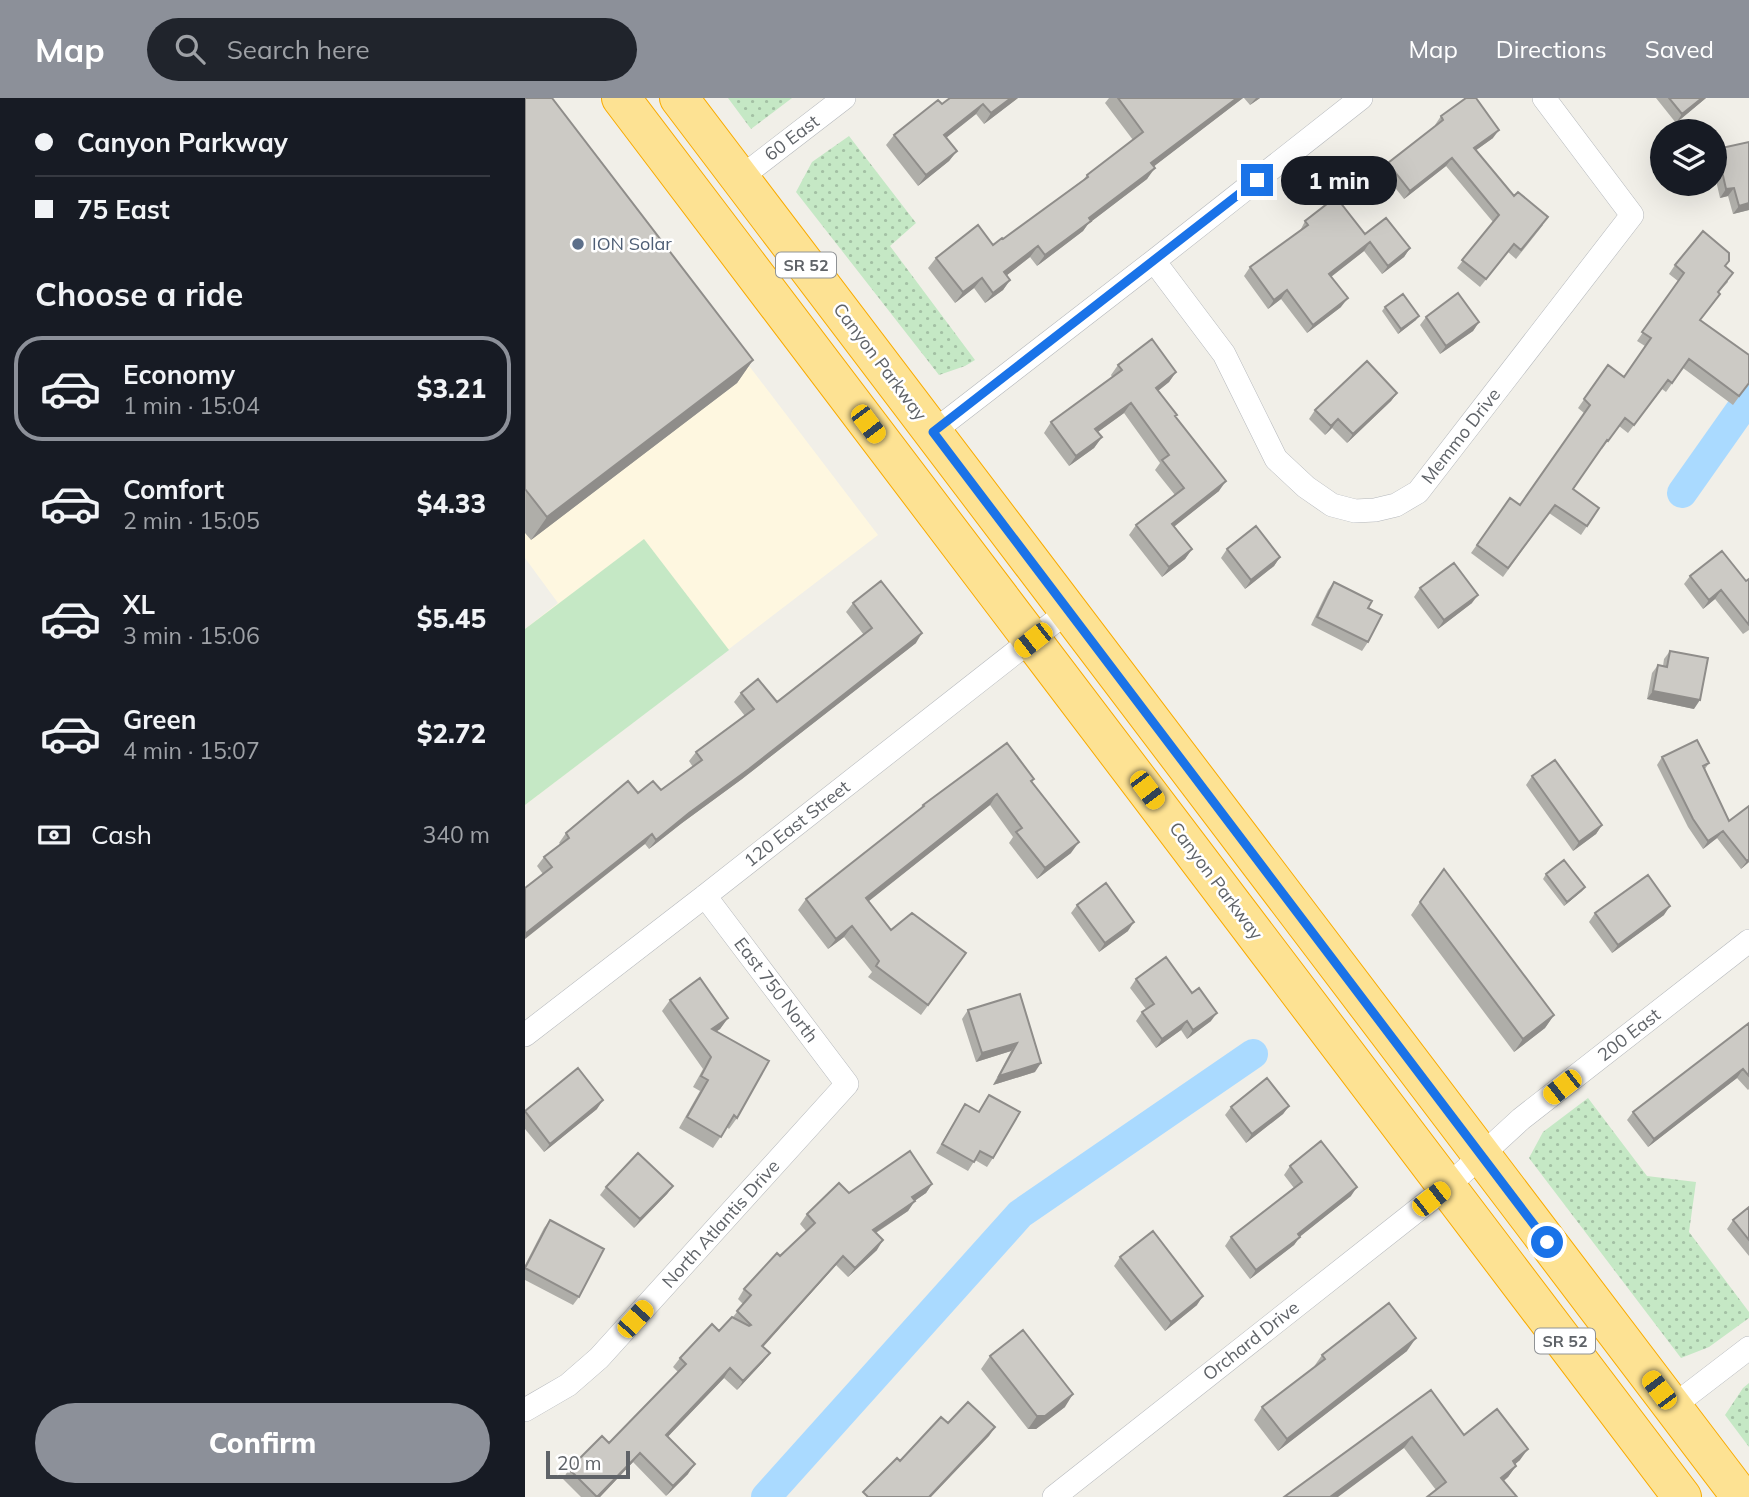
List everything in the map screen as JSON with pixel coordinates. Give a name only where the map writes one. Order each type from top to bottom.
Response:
[{"type":"highway","name":"Canyon Parkway","points":[[621,98],[1682,1497]]},
{"type":"highway","name":"Canyon Parkway","points":[[679,98],[1741,1497]]},
{"type":"street","name":"60 East","points":[[740,178],[844,98]]},
{"type":"street","points":[[933,432],[1361,98]]},
{"type":"street","name":"Memmo Drive","points":[[1154,261],[1224,354],[1276,459],[1306,487],[1332,505],[1355,511],[1396,505],[1417,492],[1632,215],[1544,98]]},
{"type":"street","name":"120 East Street","points":[[525,1035],[1068,611]]},
{"type":"street","name":"East 750 North","points":[[705,896],[847,1084]]},
{"type":"street","name":"200 East","points":[[1448,1186],[1521,1119],[1749,941]]},
{"type":"street","name":"North Atlantis Drive","points":[[527,1406],[568,1385],[599,1358],[847,1084]]},
{"type":"street","name":"Orchard Drive","points":[[1054,1497],[1448,1186]]},
{"type":"street","points":[[1672,1407],[1749,1348]]},
{"type":"shaded area","points":[[525,98],[545,98],[878,535],[525,805],[525,629],[558,603],[525,558]]},
{"type":"green space","points":[[728,98],[792,98],[751,129]]},
{"type":"green space","points":[[849,136],[916,223],[890,246],[975,360],[965,366],[939,375],[796,192],[812,162]]},
{"type":"green space","points":[[644,539],[729,650],[525,805],[525,629]]},
{"type":"green space","points":[[1588,1098],[1647,1176],[1696,1182],[1689,1232],[1749,1312],[1749,1318],[1709,1347],[1681,1358],[1529,1158],[1543,1132]]},
{"type":"green space","points":[[1749,1383],[1749,1447],[1725,1415]]},
{"type":"building","name":"ION Solar","points":[[525,98],[552,98],[753,360],[547,517],[525,489]]},
{"type":"building","points":[[950,98],[1011,98],[991,113],[983,104],[944,135],[957,151],[926,175],[894,135],[938,100],[942,104]]},
{"type":"building","points":[[1118,98],[1237,98],[1151,163],[1155,168],[1089,218],[1091,221],[1045,255],[1038,246],[1004,272],[1010,280],[993,293],[982,278],[963,292],[936,258],[978,225],[993,245],[1003,239],[1088,177],[1087,175],[1143,132]]},
{"type":"building","points":[[1466,98],[1476,98],[1499,130],[1474,148],[1514,196],[1518,192],[1548,217],[1521,250],[1514,244],[1486,279],[1462,260],[1499,215],[1452,158],[1410,191],[1388,163],[1443,120],[1441,116]]},
{"type":"building","points":[[1669,98],[1702,98],[1682,114]]},
{"type":"building","points":[[1749,142],[1749,203],[1739,206],[1734,188],[1727,189],[1727,147]]},
{"type":"building","points":[[1336,197],[1365,234],[1386,218],[1410,248],[1388,266],[1370,242],[1329,274],[1348,298],[1313,325],[1287,290],[1274,300],[1250,267],[1308,225],[1305,221]]},
{"type":"building","points":[[1703,231],[1729,253],[1729,261],[1725,266],[1733,273],[1700,320],[1749,355],[1749,383],[1739,396],[1689,359],[1672,383],[1668,380],[1634,425],[1625,418],[1573,489],[1599,508],[1587,526],[1555,505],[1508,568],[1477,545],[1510,498],[1520,505],[1590,405],[1584,399],[1608,365],[1624,377],[1651,338],[1642,332],[1684,273],[1675,265]]},
{"type":"building","points":[[1458,293],[1479,322],[1446,346],[1426,317]]},
{"type":"building","points":[[1403,294],[1419,316],[1401,329],[1385,307]]},
{"type":"building","points":[[1152,339],[1176,372],[1156,388],[1226,481],[1172,524],[1192,549],[1169,567],[1136,525],[1184,488],[1162,460],[1169,455],[1131,403],[1095,429],[1102,437],[1076,456],[1051,422],[1122,370],[1118,365]]},
{"type":"building","points":[[1367,361],[1397,393],[1353,434],[1338,419],[1331,426],[1315,410]]},
{"type":"building","points":[[1256,526],[1280,557],[1251,580],[1227,549]]},
{"type":"building","points":[[1722,551],[1746,581],[1749,579],[1749,625],[1721,590],[1709,600],[1690,576]]},
{"type":"building","points":[[1454,563],[1478,595],[1444,620],[1420,588]]},
{"type":"building","points":[[881,581],[922,633],[656,840],[652,834],[525,934],[525,888],[552,867],[544,857],[569,838],[566,833],[628,781],[638,793],[653,781],[661,790],[702,760],[696,752],[754,709],[741,693],[758,679],[777,702],[872,628],[853,603]]},
{"type":"building","points":[[1334,582],[1372,601],[1368,608],[1382,615],[1368,642],[1317,617]]},
{"type":"building","points":[[1670,651],[1708,658],[1700,700],[1653,691],[1658,665],[1667,667]]},
{"type":"building","points":[[1697,740],[1709,763],[1703,766],[1729,821],[1749,806],[1747,861],[1723,831],[1708,841],[1693,819],[1662,757]]},
{"type":"building","points":[[1007,743],[1034,779],[1031,781],[1079,842],[1045,868],[1016,832],[1022,828],[997,794],[866,898],[891,930],[912,913],[966,953],[928,1005],[876,966],[879,961],[852,926],[836,939],[806,899],[923,805]]},
{"type":"building","points":[[1555,760],[1602,825],[1579,842],[1532,776]]},
{"type":"building","points":[[1564,860],[1585,887],[1567,902],[1546,874]]},
{"type":"building","points":[[1444,869],[1554,1015],[1523,1039],[1420,902]]},
{"type":"building","points":[[1648,875],[1670,906],[1618,945],[1595,913]]},
{"type":"building","points":[[1106,883],[1134,922],[1105,943],[1077,905]]},
{"type":"building","points":[[1166,957],[1192,993],[1199,988],[1217,1013],[1193,1030],[1187,1021],[1162,1039],[1142,1012],[1154,1004],[1136,979]]},
{"type":"building","points":[[700,978],[728,1018],[712,1029],[769,1061],[737,1118],[734,1115],[721,1137],[687,1117],[708,1080],[701,1076],[711,1057],[670,1000]]},
{"type":"building","points":[[1020,994],[1041,1063],[999,1076],[1017,1043],[982,1053],[968,1010]]},
{"type":"building","points":[[1749,1023],[1749,1076],[1743,1069],[1654,1139],[1633,1112]]},
{"type":"building","points":[[578,1068],[603,1100],[550,1144],[525,1111]]},
{"type":"building","points":[[1267,1078],[1289,1106],[1252,1134],[1231,1107]]},
{"type":"building","points":[[989,1095],[1020,1112],[993,1158],[980,1151],[974,1162],[942,1144],[965,1104],[979,1112]]},
{"type":"building","points":[[1321,1141],[1357,1187],[1298,1234],[1300,1237],[1256,1270],[1231,1237],[1302,1182],[1290,1166]]},
{"type":"building","points":[[910,1151],[932,1184],[912,1197],[915,1201],[873,1230],[883,1240],[855,1268],[843,1256],[762,1346],[770,1353],[743,1381],[730,1368],[666,1435],[695,1464],[673,1486],[640,1453],[597,1497],[569,1469],[602,1436],[609,1443],[686,1364],[680,1358],[712,1324],[719,1331],[732,1317],[751,1325],[737,1311],[751,1295],[744,1289],[777,1253],[780,1256],[815,1223],[807,1214],[839,1183],[849,1193]]},
{"type":"building","points":[[638,1153],[673,1186],[640,1219],[606,1187]]},
{"type":"building","points":[[1749,1207],[1749,1240],[1733,1220]]},
{"type":"building","points":[[550,1220],[604,1249],[579,1297],[525,1268]]},
{"type":"building","points":[[1153,1231],[1203,1296],[1171,1322],[1120,1257]]},
{"type":"building","points":[[1389,1303],[1416,1338],[1287,1439],[1262,1407],[1325,1359],[1322,1355]]},
{"type":"building","points":[[1023,1330],[1073,1394],[1045,1416],[1037,1416],[990,1356]]},
{"type":"building","points":[[1431,1390],[1464,1435],[1497,1409],[1528,1449],[1513,1461],[1516,1466],[1501,1478],[1517,1497],[1427,1497],[1446,1482],[1412,1437],[1330,1497],[1284,1497]]},
{"type":"building","points":[[968,1402],[995,1427],[929,1497],[868,1497],[863,1492],[897,1458],[900,1461],[941,1417],[948,1423]]},
{"type":"waterway","points":[[1682,493],[1749,398]]},
{"type":"waterway","points":[[766,1497],[1020,1214],[1253,1054]]},
{"type":"place","name":"ION Solar","points":[[578,244]]},
{"type":"route","points":[[1257,180],[933,432],[1547,1242]]}]
